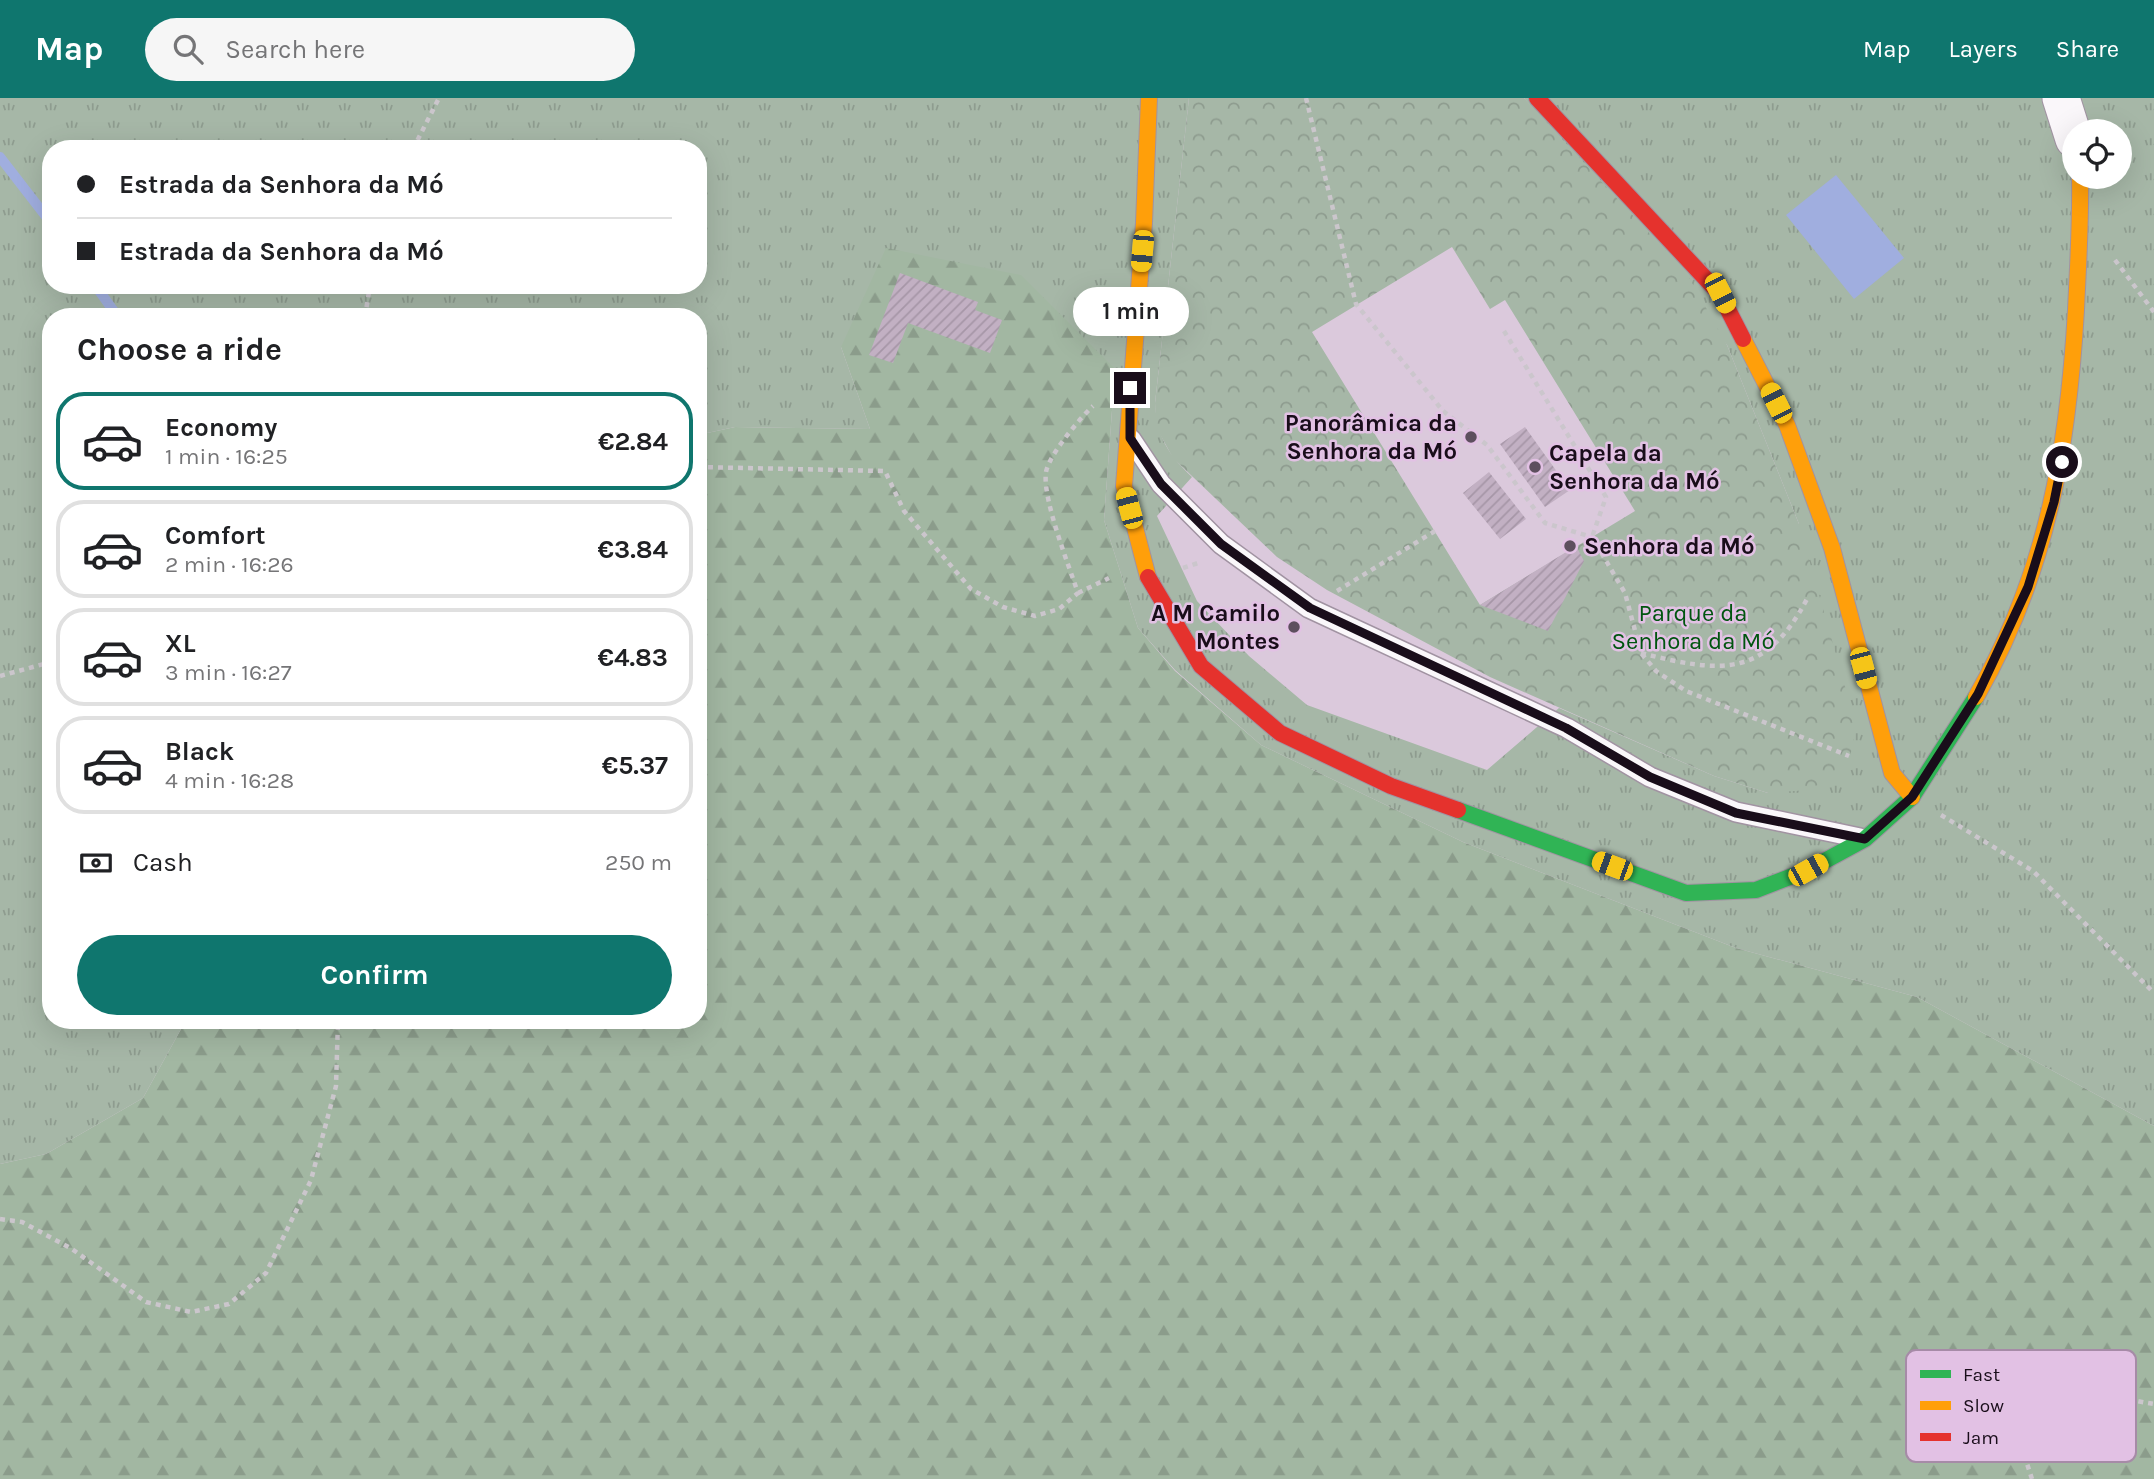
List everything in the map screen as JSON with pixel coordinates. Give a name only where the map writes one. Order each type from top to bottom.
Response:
[{"type":"street","points":[[1149,98],[1144,223],[1130,388],[1130,438],[1124,486],[1146,574],[1201,666],[1280,733],[1391,786],[1686,893],[1756,890],[1808,870],[1865,839],[1912,797],[1978,694],[2028,587],[2054,502],[2065,443],[2074,347],[2080,189]]},
{"type":"street","points":[[1537,98],[1720,293],[1787,425],[1832,548],[1892,773],[1912,797]]},
{"type":"street","points":[[2061,98],[2068,119]]},
{"type":"lane","points":[[1130,438],[1161,484],[1221,544],[1310,608],[1566,728],[1650,777],[1736,813],[1865,839]]},
{"type":"path","points":[[418,140],[439,98]]},
{"type":"path","points":[[1306,98],[1356,304],[1443,411],[1487,445],[1545,523],[1592,537],[1625,593],[1642,653],[1656,671],[1686,691],[1892,773]]},
{"type":"path","points":[[1504,331],[1606,497],[1592,537]]},
{"type":"path","points":[[707,467],[885,471],[904,511],[971,589],[1003,607],[1035,617],[1059,609],[1078,593],[1053,519],[1046,472],[1074,423],[1104,396],[1130,388]]},
{"type":"path","points":[[1310,608],[1435,531]]},
{"type":"path","points":[[1642,653],[1712,667],[1743,663],[1766,653],[1794,625],[1832,548]]},
{"type":"path","points":[[0,676],[42,664]]},
{"type":"path","points":[[1912,797],[2033,871],[2154,993]]},
{"type":"path","points":[[0,1219],[22,1222],[72,1249],[146,1302],[191,1312],[229,1304],[265,1273],[311,1180],[335,1086],[338,1029]]},
{"type":"path","points":[[2136,1401],[2154,1404]]},
{"type":"path","points":[[2026,1462],[2032,1479]]},
{"type":"green space","points":[[0,98],[1189,98],[1155,403],[1158,426],[1165,444],[1176,461],[1192,477],[1157,516],[1197,601],[1249,656],[1307,705],[1487,770],[1559,708],[1714,776],[1768,793],[1799,524],[1727,345],[1524,98],[2154,98],[2154,1126],[1917,997],[1736,948],[1463,842],[1261,745],[1175,670],[1138,628],[1104,520],[1115,369],[841,347],[870,429],[735,427],[707,433],[707,308],[42,308],[42,1029],[181,1029],[143,1098],[46,1154],[0,1164]]},
{"type":"green space","name":"Parque da Senhora da Mó","points":[[1189,98],[1524,98],[1687,274],[1727,345],[1799,524],[1848,697],[1855,734],[1849,761],[1835,776],[1808,790],[1768,793],[1714,776],[1490,677],[1327,590],[1277,557],[1173,458],[1156,427],[1155,403]],"holes":[[[1452,247],[1490,309],[1505,300],[1635,511],[1480,605],[1312,332]]]},
{"type":"green space","points":[[886,248],[1021,275],[1115,369],[1104,520],[1138,628],[1175,671],[1261,745],[1463,842],[1736,948],[1917,997],[2154,1126],[2154,1479],[0,1479],[0,1164],[46,1154],[143,1098],[181,1029],[707,1029],[707,433],[735,427],[870,429],[841,347]]},
{"type":"water","points":[[1836,175],[1904,258],[1854,299],[1786,215]]},
{"type":"building","points":[[900,273],[978,302],[975,310],[1002,320],[990,353],[908,323],[893,363],[869,355]]},
{"type":"building","name":"Capela da Senhora da Mó","points":[[1525,427],[1570,490],[1545,507],[1500,444]]},
{"type":"building","points":[[1489,472],[1526,519],[1500,539],[1463,493]]},
{"type":"building","points":[[1576,546],[1584,561],[1548,631],[1480,605]]},
{"type":"waterway","points":[[0,157],[42,211]]},
{"type":"waterway","points":[[101,294],[112,308]]},
{"type":"traffic: fast","points":[[1458,810],[1686,893],[1756,890],[1808,870],[1865,839],[1912,797],[1976,697]]},
{"type":"traffic: slow","points":[[1148,577],[1124,486],[1144,223],[1149,98]]},
{"type":"traffic: slow","points":[[1976,697],[2020,604],[2050,510],[2060,461],[2072,362],[2080,189]]},
{"type":"traffic: slow","points":[[1743,339],[1787,425],[1832,548],[1892,773],[1912,797]]},
{"type":"traffic: jam","points":[[1537,98],[1720,294],[1743,339]]},
{"type":"traffic: jam","points":[[1148,577],[1201,666],[1280,733],[1391,786],[1458,810]]},
{"type":"place","name":"Panorâmica da Senhora da Mó","points":[[1471,437]]},
{"type":"place","name":"Capela da Senhora da Mó","points":[[1535,467]]},
{"type":"place","name":"Senhora da Mó","points":[[1570,546]]},
{"type":"place","name":"A M Camilo Montes","points":[[1294,627]]},
{"type":"route","points":[[1130,388],[1130,438],[1161,484],[1221,544],[1310,608],[1566,728],[1650,777],[1736,813],[1865,839],[1912,797],[1945,740],[1978,694],[2028,587],[2054,502],[2062,462]]}]
